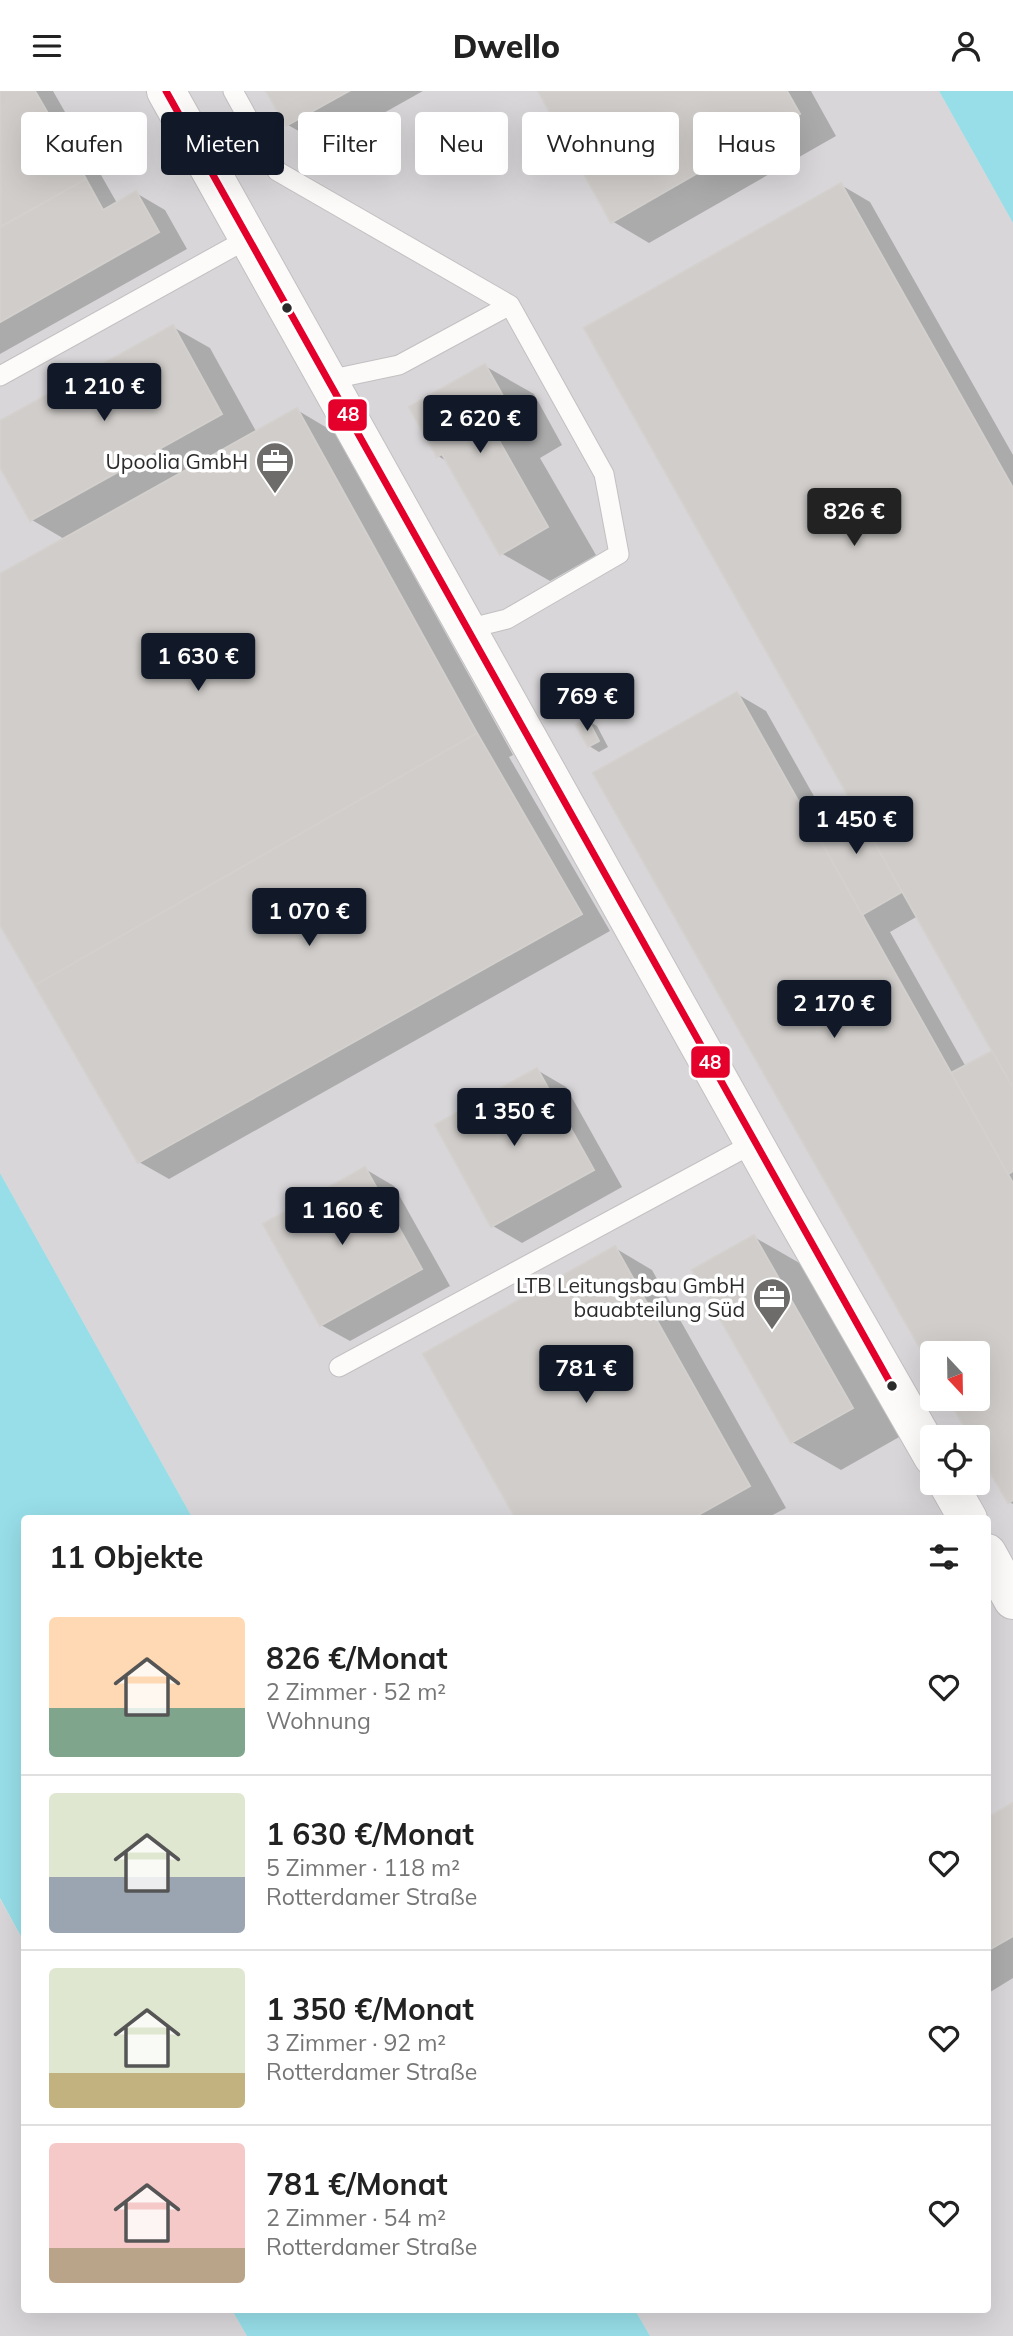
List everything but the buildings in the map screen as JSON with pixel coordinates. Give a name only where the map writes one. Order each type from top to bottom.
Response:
[{"type":"street","points":[[166,91],[754,1143],[920,1434]]},
{"type":"street","points":[[954,1495],[966,1515]]},
{"type":"street","points":[[991,1560],[1013,1600]]},
{"type":"lane","points":[[233,91],[277,171],[510,305],[604,474],[619,554],[507,619],[467,629]]},
{"type":"lane","points":[[0,376],[248,238]]},
{"type":"lane","points":[[328,380],[399,365],[510,305]]},
{"type":"lane","points":[[339,1367],[754,1143]]},
{"type":"shaded area","points":[[0,91],[939,91],[1013,223],[1013,2336],[650,2336],[637,2313],[991,2313],[991,1515],[191,1515],[0,1173]]},
{"type":"shaded area","points":[[0,1899],[21,1937],[21,2313],[234,2313],[247,2336],[0,2336]]},
{"type":"water","points":[[939,91],[1013,91],[1013,223]]},
{"type":"water","points":[[0,1173],[191,1515],[21,1515],[21,1936],[0,1898]]},
{"type":"water","points":[[234,2313],[637,2313],[650,2336],[247,2336]]},
{"type":"transit line","name":"48","points":[[166,91],[892,1386]]},
{"type":"place","name":"Upoolia GmbH","points":[[275,495]]},
{"type":"place","name":"LTB Leitungsbau GmbH bauabteilung Süd","points":[[772,1331]]}]
